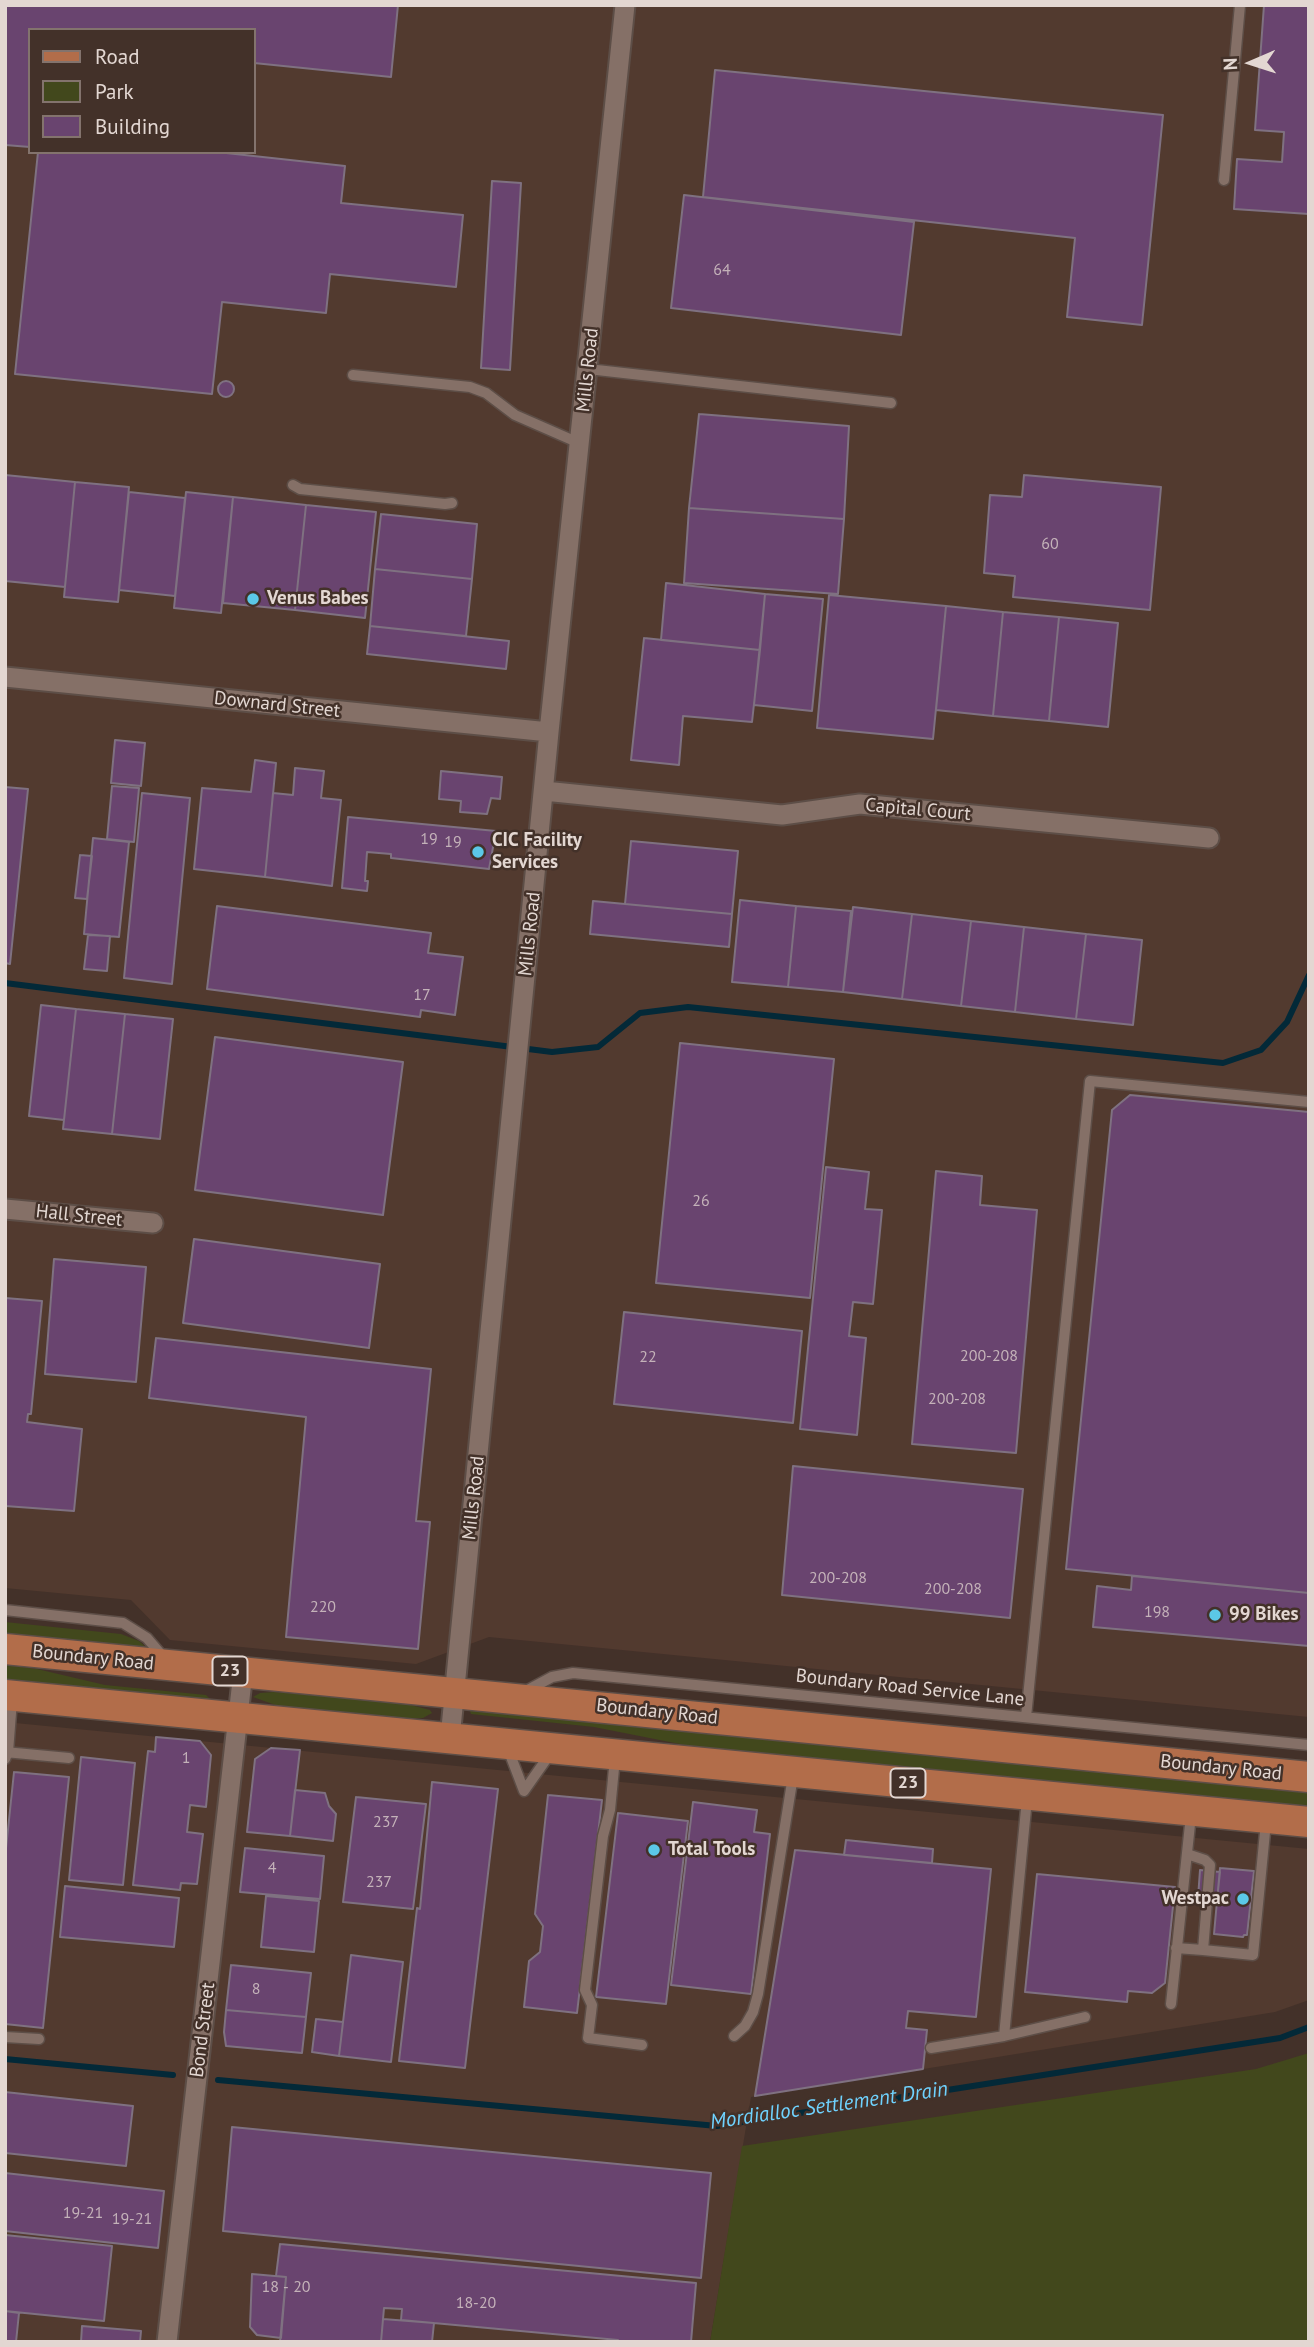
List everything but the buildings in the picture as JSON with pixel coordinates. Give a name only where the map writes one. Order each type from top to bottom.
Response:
[{"type":"main road","name":"Boundary Road","points":[[5,1649],[1309,1777]]},
{"type":"main road","name":"23","points":[[9,1696],[1309,1822]]},
{"type":"street","name":"Mills Road","points":[[450,1738],[625,5]]},
{"type":"street","name":"Downard Street","points":[[5,677],[550,732]]},
{"type":"street","name":"Capital Court","points":[[544,791],[782,815],[860,804],[1209,838]]},
{"type":"street","name":"Hall Street","points":[[5,1209],[153,1223]]},
{"type":"street","name":"Bond Street","points":[[167,2342],[243,1672]]},
{"type":"lane","points":[[1224,180],[1240,5]]},
{"type":"lane","points":[[588,369],[891,403]]},
{"type":"lane","points":[[353,375],[470,387],[486,393],[515,415],[580,444]]},
{"type":"lane","points":[[293,485],[300,489],[452,503]]},
{"type":"lane","points":[[1026,1717],[1090,1081],[1309,1102]]},
{"type":"lane","points":[[5,1610],[123,1623],[147,1638],[172,1665]]},
{"type":"lane","name":"Boundary Road Service Lane","points":[[513,1698],[552,1677],[573,1672],[1309,1745]]},
{"type":"lane","points":[[9,1696],[6,1754],[69,1758]]},
{"type":"lane","points":[[506,1743],[524,1791],[554,1748]]},
{"type":"lane","points":[[615,1754],[610,1810],[603,1836],[585,1990],[592,2005],[588,2038],[642,2045]]},
{"type":"lane","points":[[734,2036],[746,2026],[758,1994],[794,1772]]},
{"type":"lane","points":[[1003,2036],[1027,1794]]},
{"type":"lane","points":[[1171,2004],[1192,1811]]},
{"type":"lane","points":[[1177,1948],[1253,1955],[1266,1818]]},
{"type":"lane","points":[[1187,1854],[1205,1860],[1210,1866],[1203,1950]]},
{"type":"lane","points":[[931,2048],[1003,2036],[1085,2017]]},
{"type":"lane","points":[[5,2037],[39,2039]]},
{"type":"shaded area","points":[[5,5],[1309,5],[1309,1717],[489,1637],[416,1664],[170,1640],[131,1600],[5,1588]]},
{"type":"shaded area","points":[[5,1722],[1309,1849],[1309,2000],[1275,2012],[751,2097],[710,2342],[5,2342]]},
{"type":"green space","points":[[5,1622],[121,1634],[146,1647],[5,1636]]},
{"type":"green space","points":[[5,1665],[37,1669],[105,1685],[206,1695],[210,1699],[5,1681]]},
{"type":"green space","points":[[260,1693],[403,1703],[430,1710],[432,1713],[423,1718],[403,1719],[281,1707],[253,1697]]},
{"type":"green space","points":[[470,1711],[1309,1793],[1309,1808],[695,1747],[594,1727],[471,1714]]},
{"type":"green space","points":[[1309,2053],[1309,2342],[710,2342],[742,2146],[1256,2069]]},
{"type":"waterway","points":[[5,983],[552,1052],[598,1047],[640,1013],[688,1007],[1223,1063],[1261,1050],[1287,1022],[1309,975]]},
{"type":"waterway","name":"Mordialloc Settlement Drain","points":[[218,2080],[717,2126],[1280,2038],[1309,2027]]},
{"type":"waterway","name":"Mordialloc Settlement Drain","points":[[5,2059],[173,2075]]},
{"type":"place","name":"Venus Babes","points":[[253,599]]},
{"type":"place","name":"CIC Facility Services","points":[[478,852]]},
{"type":"place","name":"99 Bikes","points":[[1215,1615]]},
{"type":"place","name":"Total Tools","points":[[654,1850]]},
{"type":"place","name":"Westpac","points":[[1243,1899]]}]
